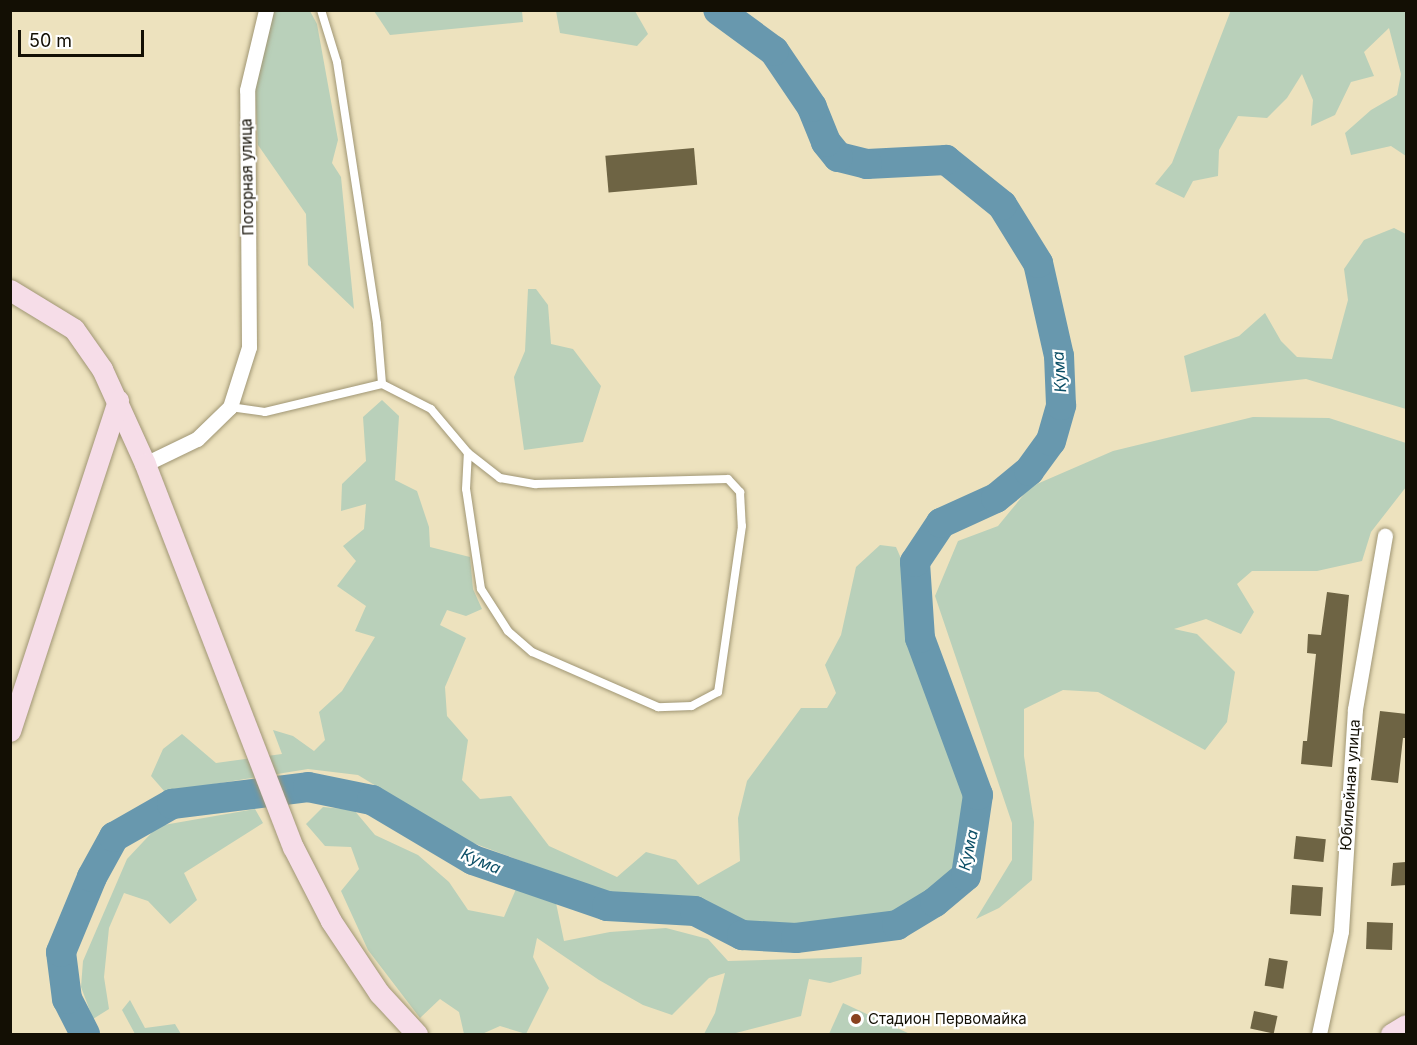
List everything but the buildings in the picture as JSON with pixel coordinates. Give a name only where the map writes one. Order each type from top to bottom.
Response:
[{"type":"street","name":"Погорная улица","points":[[230,407],[249,347],[247,90],[266,10]]},
{"type":"street","points":[[10,290],[74,329],[118,400],[145,464],[293,847],[337,930],[379,993],[417,1035]]},
{"type":"street","points":[[10,731],[118,400]]},
{"type":"street","points":[[145,464],[197,439],[230,407]]},
{"type":"street","name":"Юбилейная улица","points":[[1319,1035],[1341,931],[1355,709],[1385,536]]},
{"type":"street","points":[[1391,1035],[1407,1025]]},
{"type":"lane","points":[[321,10],[337,62],[377,324],[382,384]]},
{"type":"lane","points":[[230,407],[266,412],[382,384],[431,409],[468,453],[500,478],[534,484],[728,479],[740,492],[742,526],[718,692],[692,706],[658,707],[532,652],[508,632],[481,589],[466,489],[468,453]]},
{"type":"green space","points":[[1231,10],[1406,11],[1406,156],[1391,146],[1351,155],[1345,133],[1371,110],[1397,95],[1401,74],[1389,28],[1364,52],[1374,76],[1351,82],[1335,115],[1311,126],[1313,100],[1302,74],[1287,98],[1267,118],[1238,116],[1219,150],[1218,176],[1193,181],[1184,198],[1155,184],[1172,163]]},
{"type":"green space","points":[[274,11],[310,11],[317,24],[338,140],[332,163],[341,177],[354,309],[308,265],[306,214],[258,145],[255,88]]},
{"type":"green space","points":[[374,11],[522,11],[523,22],[390,35]]},
{"type":"green space","points":[[556,11],[635,11],[648,34],[637,46],[560,33]]},
{"type":"green space","points":[[1394,228],[1406,234],[1406,409],[1306,379],[1191,392],[1184,356],[1239,336],[1265,313],[1281,341],[1297,357],[1332,359],[1348,300],[1344,269],[1364,240]]},
{"type":"green space","points":[[528,289],[536,289],[548,305],[551,344],[573,349],[601,386],[583,442],[524,450],[514,377],[525,351]]},
{"type":"green space","points":[[382,400],[399,416],[395,480],[417,491],[429,527],[430,547],[470,557],[473,589],[482,609],[466,616],[447,610],[440,625],[466,638],[445,687],[447,716],[468,740],[462,780],[480,799],[511,796],[549,846],[617,877],[646,852],[676,860],[698,885],[740,861],[738,818],[747,781],[801,708],[827,708],[836,693],[825,665],[841,635],[856,567],[880,545],[896,547],[903,563],[908,647],[970,793],[958,869],[893,914],[800,927],[742,924],[698,899],[616,896],[465,840],[358,775],[308,769],[165,792],[151,776],[163,749],[182,734],[216,763],[282,754],[273,730],[293,736],[314,751],[325,740],[319,712],[342,691],[375,637],[355,631],[366,606],[337,586],[356,561],[343,546],[364,529],[366,504],[341,511],[342,484],[366,461],[363,417]]},
{"type":"green space","points":[[1253,417],[1329,418],[1406,443],[1406,487],[1371,532],[1362,561],[1317,571],[1252,571],[1237,584],[1254,612],[1241,634],[1206,619],[1174,629],[1197,634],[1235,672],[1227,722],[1205,750],[1098,692],[1063,690],[1024,709],[1024,756],[1034,822],[1032,880],[999,908],[976,919],[1012,860],[1012,823],[935,596],[958,541],[998,526],[1030,487],[1113,451]]},
{"type":"green space","points":[[323,807],[354,810],[375,835],[418,855],[449,882],[468,910],[504,917],[516,889],[556,903],[564,941],[610,932],[666,928],[708,939],[728,961],[862,957],[861,974],[830,983],[809,979],[801,1016],[732,1034],[704,1034],[715,1013],[725,973],[709,978],[672,1015],[643,1005],[599,980],[537,938],[533,957],[549,988],[526,1034],[500,1026],[482,1034],[464,1034],[459,1012],[440,999],[420,1018],[368,950],[341,891],[359,869],[351,847],[325,846],[306,824]]},
{"type":"green space","points":[[255,809],[263,823],[184,873],[197,900],[170,924],[148,901],[124,893],[109,928],[104,977],[109,1009],[93,1019],[81,987],[83,961],[127,859],[158,826]]},
{"type":"green space","points":[[130,1000],[145,1028],[175,1024],[181,1034],[135,1034],[122,1010]]},
{"type":"green space","name":"Стадион Первомайка","points":[[843,1003],[910,1034],[829,1034]]},
{"type":"waterway","name":"Кума","points":[[85,1034],[67,999],[61,952],[92,877],[114,837],[172,804],[308,787],[372,800],[473,860],[607,906],[695,911],[742,935],[796,938],[897,925],[935,902],[966,876],[978,795],[920,638],[915,562],[941,523],[996,498],[1029,471],[1051,441],[1061,405],[1059,356],[1038,263],[1002,205],[946,160],[867,164],[838,157],[826,142],[812,107],[774,51],[718,10]]},
{"type":"place","name":"Стадион Первомайка","points":[[856,1019]]}]
